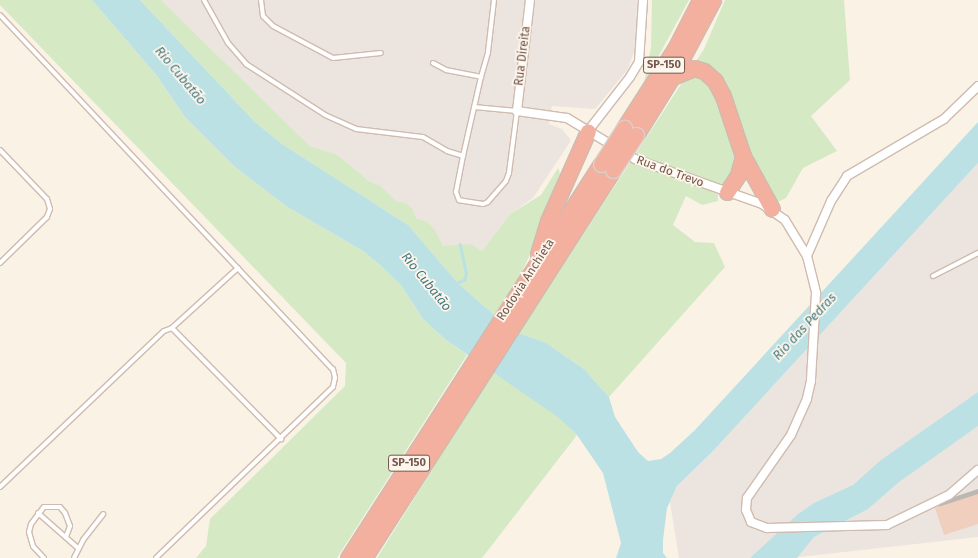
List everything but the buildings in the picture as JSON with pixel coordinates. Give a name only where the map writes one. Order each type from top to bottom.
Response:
[{"type":"highway","name":"Rodovia Anchieta","points":[[348,558],[475,372],[630,131],[700,0]]},
{"type":"highway","name":"Rodovia Anchieta","points":[[630,131],[672,77],[713,0]]},
{"type":"highway","points":[[672,77],[694,68],[704,71],[715,81],[723,96],[743,156],[772,209]]},
{"type":"highway","points":[[531,273],[548,221],[588,131]]},
{"type":"highway","points":[[727,192],[738,175],[743,156]]},
{"type":"highway","name":"Rodovia Anchieta","points":[[525,295],[531,273],[607,167]]},
{"type":"highway","name":"Rodovia Anchieta","points":[[364,558],[475,372]]},
{"type":"street","name":"Rua Direita","points":[[517,111],[530,0]]},
{"type":"street","points":[[588,131],[630,77],[639,62],[643,0]]},
{"type":"street","points":[[808,256],[831,200],[847,176],[944,119],[978,86]]},
{"type":"street","name":"Rua do Trevo","points":[[517,111],[567,118],[635,159],[772,209],[791,226],[808,256],[815,283],[815,349],[807,399],[799,418],[776,459],[748,498],[746,510],[751,522],[760,527],[773,528],[856,528],[888,525],[953,492],[978,470]]},
{"type":"lane","points":[[204,0],[228,43],[246,64],[325,115],[356,129],[423,137],[447,151],[463,156]]},
{"type":"lane","points":[[261,0],[263,16],[273,26],[333,58],[381,53]]},
{"type":"lane","points":[[474,107],[517,111],[509,173],[506,181],[488,202],[468,202],[456,197],[463,156],[474,107],[488,48],[494,0]]},
{"type":"lane","points":[[0,15],[333,369],[335,378],[333,387],[281,439],[156,558]]},
{"type":"lane","points":[[432,63],[446,70],[481,77]]},
{"type":"lane","points":[[0,150],[47,199],[50,209],[47,217],[0,263]]},
{"type":"lane","points":[[933,276],[978,253]]},
{"type":"lane","points":[[0,487],[164,331],[172,328],[238,268]]},
{"type":"lane","points":[[172,328],[281,439]]},
{"type":"lane","points":[[44,558],[33,546],[29,532],[38,512],[44,507],[60,507],[69,519],[70,526],[66,537]]},
{"type":"lane","points":[[38,512],[78,548]]},
{"type":"lane","points":[[74,558],[78,548],[103,514]]},
{"type":"shaded area","points":[[161,0],[637,0],[636,46],[628,69],[595,109],[552,106],[549,124],[562,129],[570,139],[570,142],[533,198],[510,214],[482,251],[443,246],[436,231],[428,222],[416,218],[413,209],[406,203],[396,201],[381,186],[369,181],[338,155],[310,146]]},
{"type":"shaded area","points":[[978,163],[978,537],[791,558],[679,558],[670,502],[677,486],[714,450]]},
{"type":"green space","points":[[0,0],[92,0],[157,76],[185,117],[235,167],[286,206],[363,251],[401,285],[423,319],[446,340],[467,355],[337,558],[196,558],[206,546],[210,519],[345,386],[346,363],[0,5]]},
{"type":"green space","points":[[140,0],[161,0],[310,146],[338,155],[369,181],[381,186],[396,201],[406,203],[413,209],[416,218],[428,222],[436,231],[443,246],[470,244],[482,251],[510,214],[541,195],[558,168],[560,173],[534,246],[517,282],[494,315],[458,283],[408,225],[282,144],[255,122]]},
{"type":"green space","points":[[652,0],[689,0],[644,83],[651,48]]},
{"type":"green space","points":[[725,0],[844,0],[850,80],[811,116],[837,151],[803,168],[786,198],[774,204],[735,166],[724,184],[715,183],[712,192],[718,194],[718,201],[702,205],[686,196],[673,225],[695,242],[714,243],[725,267],[609,397],[584,369],[546,343],[519,333],[704,49]]},
{"type":"green space","points":[[493,372],[559,417],[577,435],[482,558],[377,558]]},
{"type":"water","points":[[92,0],[140,0],[255,122],[282,144],[408,225],[458,283],[494,315],[519,333],[546,343],[584,369],[609,397],[615,417],[638,452],[648,461],[661,459],[670,453],[695,430],[978,122],[978,163],[714,450],[677,486],[667,508],[663,553],[667,558],[616,558],[621,543],[603,473],[577,435],[558,417],[446,340],[423,319],[401,285],[363,251],[286,206],[235,167],[185,117],[157,76]]},
{"type":"water","points":[[978,392],[978,426],[899,482],[868,509],[814,537],[797,558],[750,558],[797,515],[814,503],[853,485],[881,460]]},
{"type":"waterway","points":[[456,283],[464,280],[466,274],[460,245]]},
{"type":"water label","name":"Rio Cubatão","points":[[180,76]]},
{"type":"water label","name":"Rio Cubatão","points":[[426,282]]},
{"type":"water label","name":"Rio das Pedras","points":[[805,327]]}]
